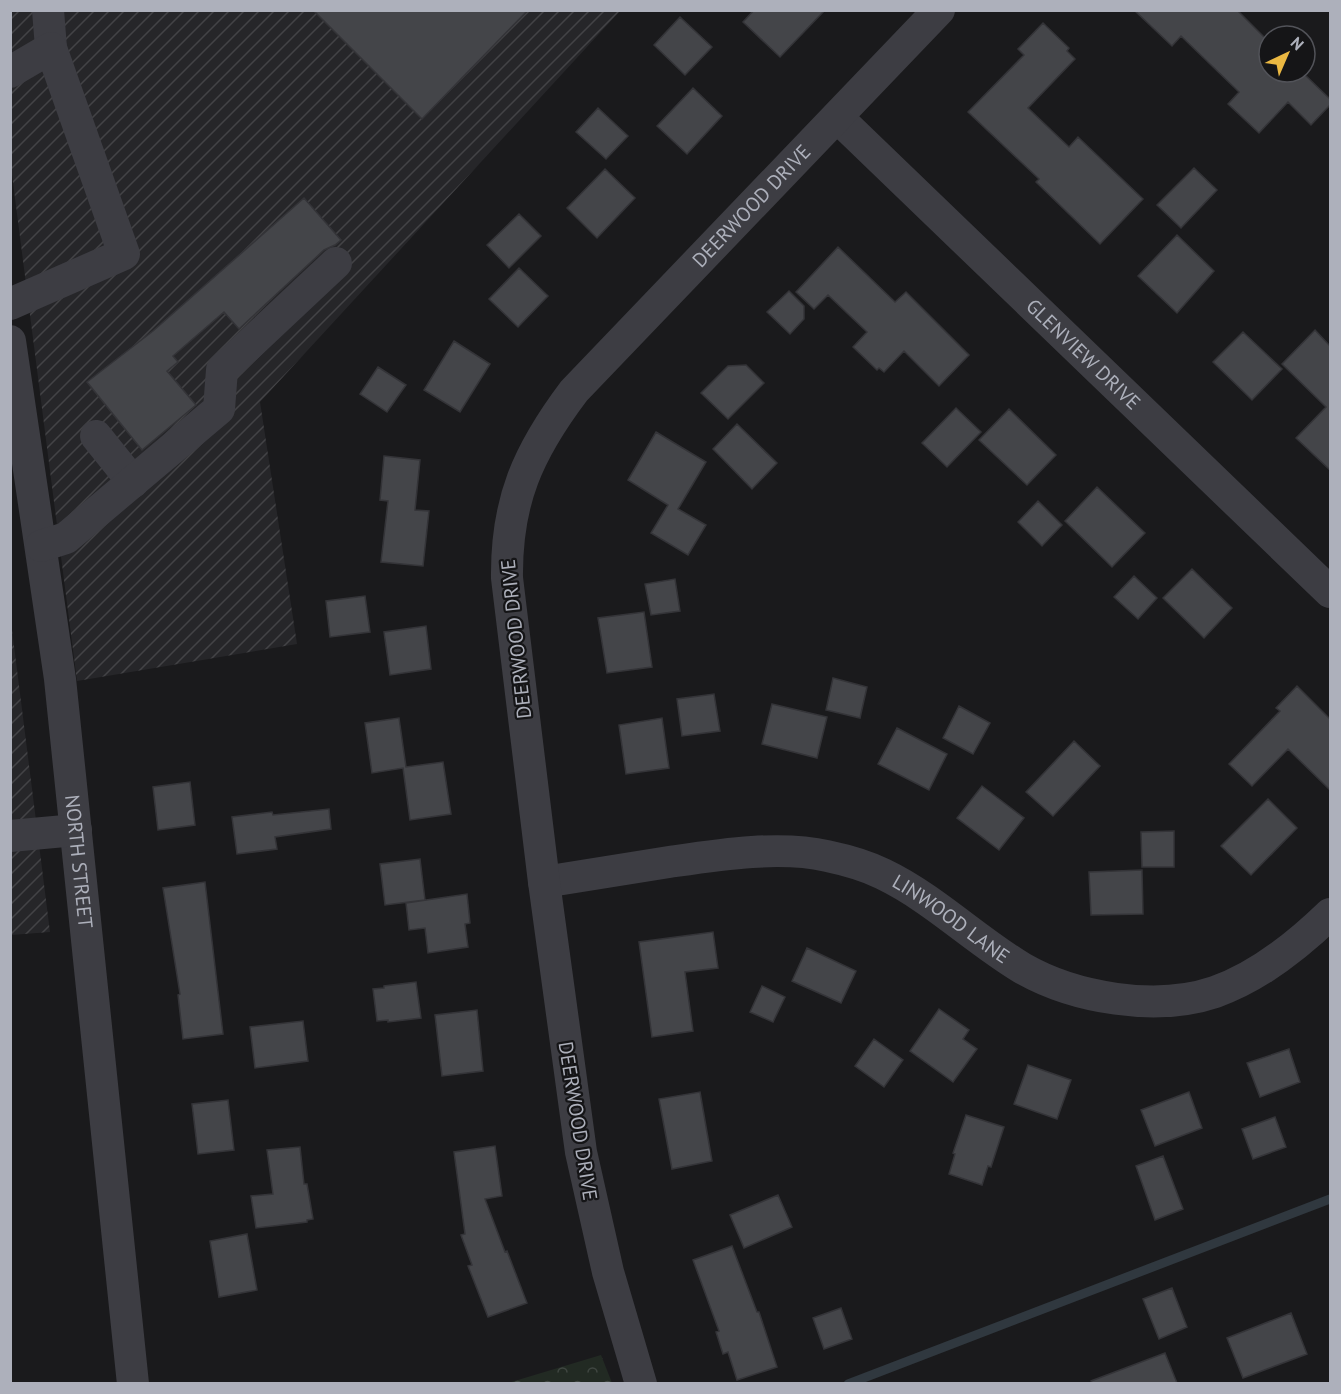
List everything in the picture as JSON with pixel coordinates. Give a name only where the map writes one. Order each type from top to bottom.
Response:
[{"type":"street","points":[[10,304],[124,254],[51,48],[48,10]]},
{"type":"street","name":"DEERWOOD DRIVE","points":[[641,1383],[608,1272],[581,1152],[544,882],[507,578],[509,528],[521,480],[552,420],[573,391],[939,10]]},
{"type":"street","points":[[10,72],[51,48]]},
{"type":"street","name":"GLENVIEW DRIVE","points":[[837,117],[1330,592]]},
{"type":"street","points":[[41,546],[66,538],[219,409],[222,370],[336,263]]},
{"type":"street","name":"NORTH STREET","points":[[10,341],[60,679],[133,1383]]},
{"type":"street","points":[[96,436],[133,482]]},
{"type":"street","points":[[10,836],[76,830]]},
{"type":"street","name":"LINWOOD LANE","points":[[544,882],[723,854],[759,851],[824,855],[852,862],[883,874],[936,907],[1022,968],[1045,980],[1110,998],[1142,1001],[1179,999],[1214,992],[1278,958],[1330,914]]},
{"type":"shaded area","points":[[10,11],[620,11],[260,402],[297,644],[77,681],[11,167]]},
{"type":"shaded area","points":[[10,614],[50,932],[11,935],[10,935]]},
{"type":"green space","points":[[601,1355],[612,1383],[508,1383]]},
{"type":"building","points":[[313,10],[528,10],[422,119]]},
{"type":"building","points":[[754,10],[825,10],[780,57],[743,22]]},
{"type":"building","points":[[1134,10],[1237,10],[1257,30],[1257,84],[1314,84],[1330,99],[1330,105],[1311,125],[1288,102],[1259,133],[1228,104],[1239,92],[1181,36],[1172,46]]},
{"type":"building","points":[[680,17],[712,47],[685,75],[654,45]]},
{"type":"building","points":[[1043,23],[1069,48],[1067,51],[1075,59],[1028,108],[1069,147],[1078,137],[1143,199],[1100,244],[1036,182],[1039,179],[968,112],[1024,55],[1018,49]]},
{"type":"building","points":[[693,88],[722,116],[687,154],[657,126]]},
{"type":"building","points":[[598,108],[628,136],[606,159],[576,132]]},
{"type":"building","points":[[1194,168],[1217,190],[1181,228],[1157,205]]},
{"type":"building","points":[[605,169],[635,198],[597,238],[567,208]]},
{"type":"building","points":[[304,198],[341,240],[324,250],[239,329],[224,312],[173,356],[178,362],[167,371],[196,405],[142,450],[87,382],[153,331]]},
{"type":"building","points":[[519,214],[541,236],[509,268],[487,245]]},
{"type":"building","points":[[1177,235],[1214,271],[1177,313],[1138,276]]},
{"type":"building","points":[[838,247],[895,302],[906,292],[969,355],[939,386],[904,351],[884,372],[879,368],[877,370],[853,347],[867,332],[828,295],[814,309],[796,292]]},
{"type":"building","points":[[519,268],[548,296],[518,327],[489,299]]},
{"type":"building","points":[[789,291],[804,306],[804,319],[790,334],[767,312]]},
{"type":"building","points":[[1315,330],[1330,346],[1330,470],[1296,438],[1326,407],[1282,364]]},
{"type":"building","points":[[1243,332],[1282,369],[1252,400],[1213,362]]},
{"type":"building","points":[[454,341],[490,364],[460,412],[424,390]]},
{"type":"building","points":[[746,365],[764,383],[728,419],[701,393],[728,366]]},
{"type":"building","points":[[378,367],[406,385],[387,412],[360,394]]},
{"type":"building","points":[[956,408],[981,432],[947,467],[922,443]]},
{"type":"building","points":[[1009,409],[1056,455],[1027,485],[979,440]]},
{"type":"building","points":[[737,424],[777,463],[752,489],[713,449]]},
{"type":"building","points":[[656,432],[706,462],[678,509],[706,525],[688,555],[651,533],[668,505],[628,480]]},
{"type":"building","points":[[384,456],[420,460],[415,510],[429,511],[423,566],[381,562],[388,501],[380,500]]},
{"type":"building","points":[[1097,487],[1145,533],[1112,567],[1065,521]]},
{"type":"building","points":[[1038,501],[1062,525],[1042,546],[1018,522]]},
{"type":"building","points":[[1192,569],[1232,608],[1204,638],[1163,598]]},
{"type":"building","points":[[1134,576],[1157,598],[1138,619],[1114,597]]},
{"type":"building","points":[[675,579],[680,611],[651,615],[645,584]]},
{"type":"building","points":[[365,596],[370,632],[330,637],[326,601]]},
{"type":"building","points":[[644,612],[652,667],[607,673],[598,618]]},
{"type":"building","points":[[426,626],[431,669],[390,675],[384,632]]},
{"type":"building","points":[[833,678],[867,687],[860,718],[826,710]]},
{"type":"building","points":[[1297,686],[1330,719],[1330,790],[1288,749],[1252,786],[1229,764],[1280,711],[1276,708]]},
{"type":"building","points":[[714,694],[720,731],[682,736],[677,699]]},
{"type":"building","points":[[772,704],[827,717],[817,758],[762,744]]},
{"type":"building","points":[[959,706],[990,723],[973,754],[943,738]]},
{"type":"building","points":[[399,718],[406,767],[443,762],[451,814],[410,820],[403,768],[372,773],[365,723]]},
{"type":"building","points":[[662,718],[669,768],[626,774],[619,725]]},
{"type":"building","points":[[897,728],[947,754],[929,790],[878,764]]},
{"type":"building","points":[[1074,741],[1100,766],[1053,816],[1026,792]]},
{"type":"building","points":[[190,782],[195,825],[158,830],[153,787]]},
{"type":"building","points":[[982,786],[1024,818],[999,850],[957,818]]},
{"type":"building","points":[[1268,799],[1297,828],[1251,875],[1221,846]]},
{"type":"building","points":[[329,809],[331,829],[275,837],[277,849],[237,854],[232,817]]},
{"type":"building","points":[[1174,831],[1174,867],[1142,867],[1141,832]]},
{"type":"building","points":[[420,859],[425,900],[385,905],[380,864]]},
{"type":"building","points":[[1142,870],[1143,914],[1091,915],[1089,872]]},
{"type":"building","points":[[205,882],[223,1034],[183,1039],[178,995],[180,994],[163,888]]},
{"type":"building","points":[[467,894],[470,923],[465,924],[468,947],[428,953],[425,928],[409,930],[406,903]]},
{"type":"building","points":[[713,932],[718,968],[685,972],[693,1031],[652,1037],[639,942]]},
{"type":"building","points":[[807,948],[856,971],[841,1003],[792,981]]},
{"type":"building","points":[[416,982],[421,1018],[377,1021],[373,989]]},
{"type":"building","points":[[762,986],[785,997],[773,1022],[750,1012]]},
{"type":"building","points":[[939,1009],[969,1030],[963,1039],[977,1049],[953,1082],[910,1051]]},
{"type":"building","points":[[477,1010],[483,1071],[442,1076],[435,1015]]},
{"type":"building","points":[[303,1021],[308,1061],[255,1068],[250,1027]]},
{"type":"building","points":[[874,1039],[903,1060],[884,1087],[855,1066]]},
{"type":"building","points":[[1289,1049],[1300,1082],[1260,1097],[1247,1063]]},
{"type":"building","points":[[1028,1065],[1071,1080],[1057,1119],[1014,1104]]},
{"type":"building","points":[[700,1092],[712,1161],[672,1169],[659,1099]]},
{"type":"building","points":[[1189,1092],[1202,1128],[1155,1146],[1141,1110]]},
{"type":"building","points":[[228,1100],[234,1150],[198,1154],[192,1104]]},
{"type":"building","points":[[966,1115],[1004,1127],[991,1167],[988,1166],[982,1185],[949,1174],[955,1154],[953,1153]]},
{"type":"building","points":[[1275,1117],[1286,1147],[1253,1159],[1242,1129]]},
{"type":"building","points":[[495,1146],[502,1196],[485,1199],[527,1303],[488,1317],[468,1266],[472,1265],[461,1235],[465,1234],[454,1152]]},
{"type":"building","points":[[300,1147],[304,1184],[307,1184],[313,1219],[307,1222],[256,1228],[251,1196],[273,1194],[267,1150]]},
{"type":"building","points":[[1163,1156],[1183,1209],[1155,1220],[1136,1166]]},
{"type":"building","points":[[778,1195],[792,1227],[744,1248],[730,1215]]},
{"type":"building","points":[[247,1234],[257,1290],[219,1297],[210,1241]]},
{"type":"building","points":[[732,1246],[757,1312],[759,1312],[777,1367],[737,1380],[728,1352],[723,1354],[716,1332],[719,1331],[693,1260]]},
{"type":"building","points":[[1172,1288],[1187,1327],[1159,1339],[1143,1299]]},
{"type":"building","points":[[841,1308],[852,1339],[824,1349],[813,1318]]},
{"type":"building","points":[[1291,1313],[1307,1354],[1243,1378],[1227,1338]]},
{"type":"building","points":[[1165,1353],[1177,1383],[1092,1383],[1091,1381]]},
{"type":"waterway","points":[[848,1384],[1330,1199]]}]
